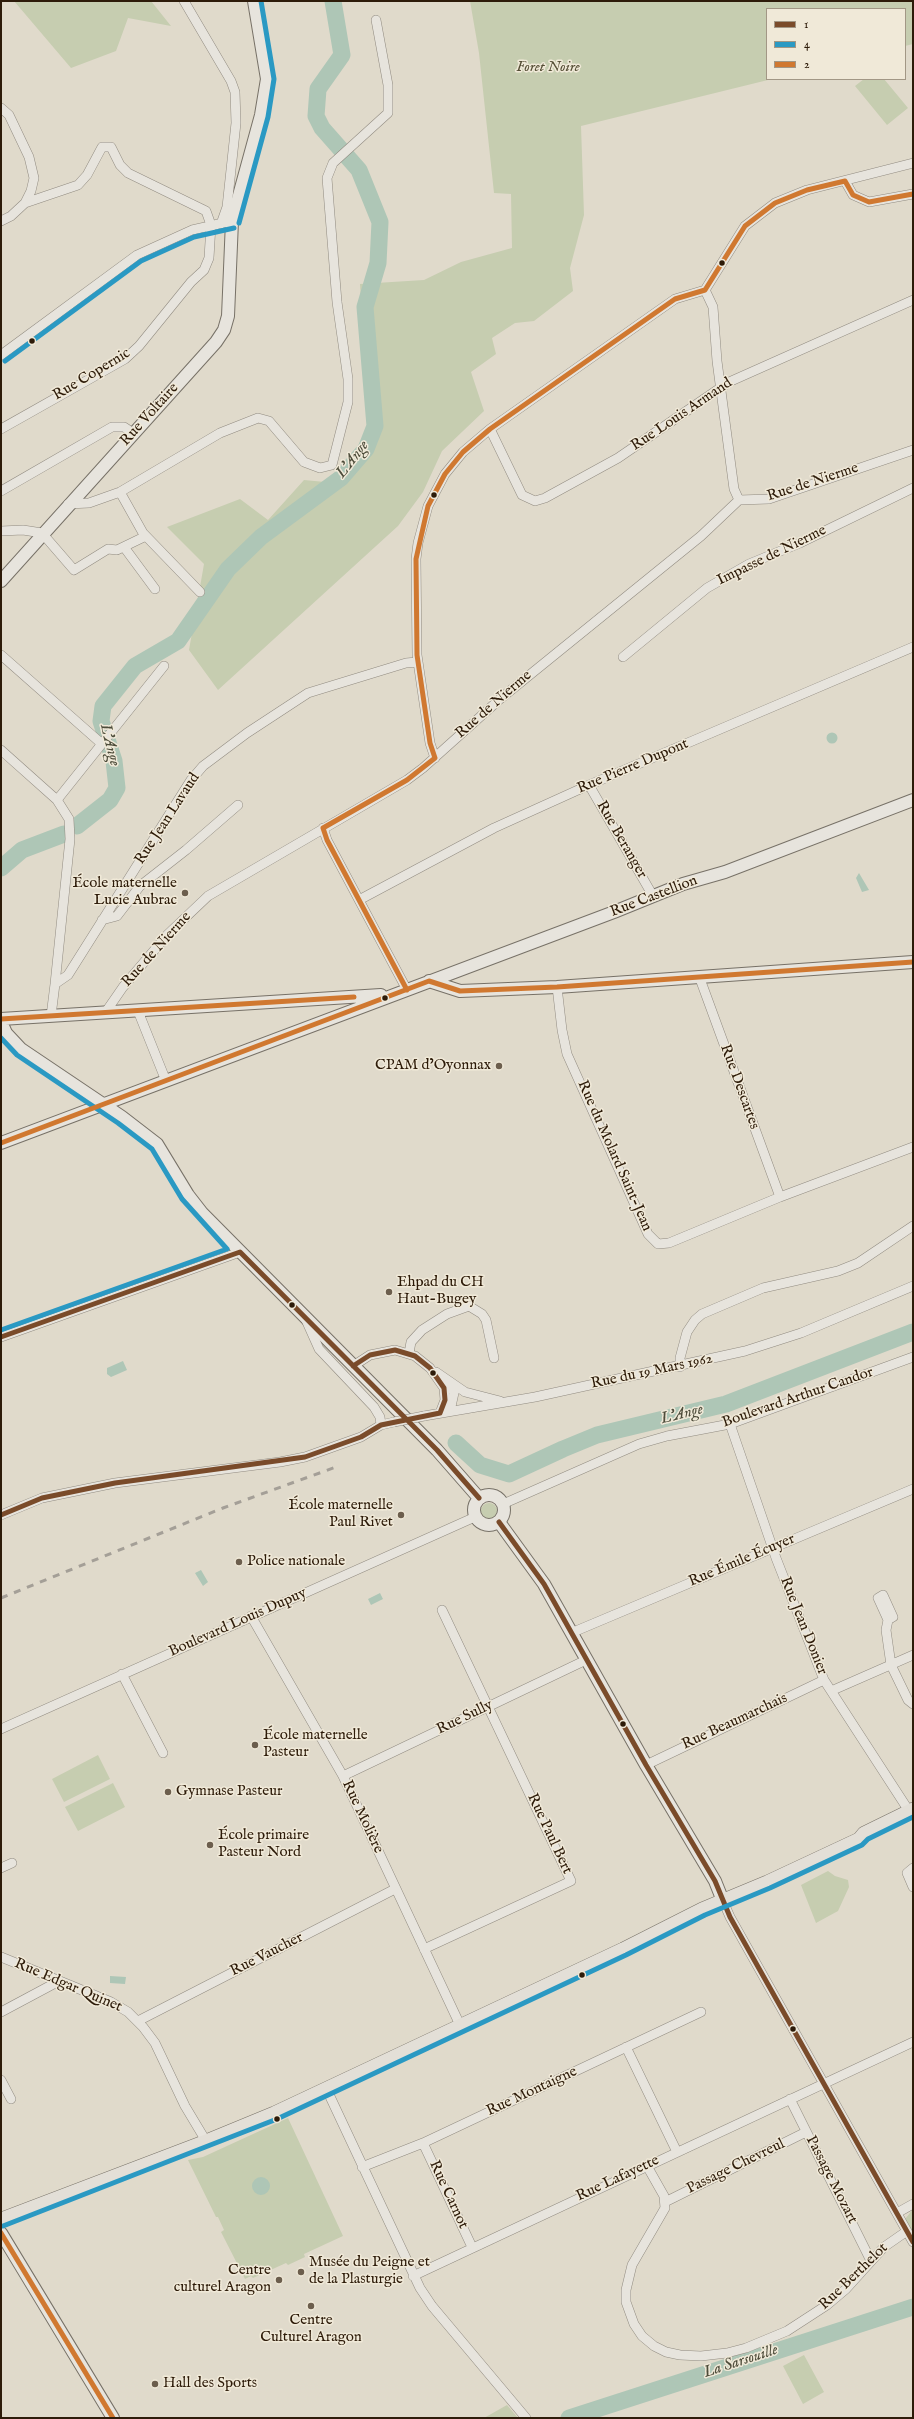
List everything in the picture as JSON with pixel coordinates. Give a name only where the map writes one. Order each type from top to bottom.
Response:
[{"type":"main road","name":"Rue Voltaire","points":[[1,581],[68,504],[216,342],[224,330],[228,316],[226,222],[261,115],[267,79],[254,1]]},
{"type":"main road","name":"Rue Castellion","points":[[1,1143],[653,896],[725,872],[913,800]]},
{"type":"main road","points":[[429,981],[460,991],[557,987],[913,962]]},
{"type":"main road","points":[[395,995],[1,1020],[6,1033],[21,1049],[157,1144],[193,1201],[306,1320],[437,1450],[479,1498]]},
{"type":"main road","points":[[490,1495],[500,1499],[503,1504],[504,1514],[499,1522],[486,1525],[475,1517],[474,1505],[479,1498],[490,1495]]},
{"type":"main road","points":[[499,1522],[535,1570],[646,1765],[715,1881],[723,1900]]},
{"type":"main road","points":[[1,2218],[206,2141],[326,2088],[623,1949],[702,1909],[854,1841],[864,1832],[911,1810]]},
{"type":"main road","points":[[1,2233],[113,2418]]},
{"type":"street","points":[[1,355],[137,255],[172,237],[226,222],[237,108],[235,92],[231,81],[184,1]]},
{"type":"street","points":[[68,504],[89,503],[120,492],[220,433],[258,418],[269,421],[304,462],[320,468],[332,465],[348,402],[348,379],[337,302],[327,178],[329,169],[339,157],[381,121],[388,113],[389,106],[376,20]]},
{"type":"street","points":[[1,108],[8,115],[29,157],[34,178],[31,191],[25,203],[11,216],[1,221]]},
{"type":"street","points":[[25,203],[78,185],[87,175],[97,153],[102,147],[106,146],[114,151],[123,170],[203,209],[209,216],[211,225]]},
{"type":"street","points":[[435,758],[430,743],[417,662],[416,559],[422,524],[434,494],[445,474],[463,452],[490,429],[675,299],[705,290],[736,238],[755,217],[786,198],[807,190],[913,164]]},
{"type":"street","points":[[845,181],[853,195],[869,202],[913,194]]},
{"type":"street","name":"Rue Copernic","points":[[1,429],[125,358],[139,346],[190,282],[204,270],[209,258],[211,225]]},
{"type":"street","points":[[705,290],[713,307],[721,387],[734,489],[739,500]]},
{"type":"street","name":"Rue Louis Armand","points":[[490,429],[522,495],[535,501],[545,498],[618,458],[721,387],[754,370],[913,300]]},
{"type":"street","points":[[1,491],[112,427],[124,427],[133,433]]},
{"type":"street","name":"Rue de Nierme","points":[[105,1013],[115,997],[168,934],[208,896],[407,780],[435,758],[500,699],[701,536],[739,500],[769,498],[913,450]]},
{"type":"street","name":"Impasse de Nierme","points":[[623,657],[706,588],[749,564],[800,543],[913,488]]},
{"type":"street","points":[[120,492],[146,536],[200,592]]},
{"type":"street","points":[[1,531],[23,530],[42,533],[74,570],[108,550],[117,550],[146,536]]},
{"type":"street","points":[[124,547],[155,590]]},
{"type":"street","name":"Rue Pierre Dupont","points":[[359,900],[494,828],[588,785],[913,647]]},
{"type":"street","points":[[1,655],[102,744]]},
{"type":"street","name":"Rue Jean Lavaud","points":[[55,984],[68,975],[191,780],[203,766],[246,733],[308,694],[387,668],[417,662]]},
{"type":"street","points":[[57,800],[164,666]]},
{"type":"street","points":[[1,750],[57,800],[69,819],[70,839],[51,1016]]},
{"type":"street","name":"Rue Beranger","points":[[588,785],[653,896]]},
{"type":"street","points":[[102,920],[117,916],[140,886],[186,850],[238,805]]},
{"type":"street","points":[[323,828],[327,840],[407,990]]},
{"type":"street","name":"Rue Descartes","points":[[699,976],[780,1197]]},
{"type":"street","name":"Rue du Molard Saint-Jean","points":[[557,987],[562,1030],[567,1054],[652,1240],[658,1244],[669,1243],[780,1197],[913,1147]]},
{"type":"street","points":[[138,1011],[166,1081]]},
{"type":"street","points":[[680,1367],[680,1358],[687,1332],[695,1320],[702,1314],[763,1288],[838,1272],[858,1263],[911,1231]]},
{"type":"street","points":[[1,1337],[240,1252]]},
{"type":"street","name":"Rue du 19 Mars 1962","points":[[1,1515],[42,1498],[115,1483],[280,1462],[305,1456],[361,1437],[381,1425],[440,1412],[506,1402],[680,1367],[745,1351],[801,1333],[913,1286]]},
{"type":"street","points":[[409,1353],[411,1342],[422,1330],[448,1314],[469,1306],[482,1314],[486,1320],[494,1358]]},
{"type":"street","points":[[306,1320],[319,1349],[374,1407],[380,1417],[381,1425]]},
{"type":"street","points":[[352,1366],[370,1355],[395,1350],[409,1353],[445,1379],[473,1395],[506,1402]]},
{"type":"street","name":"Boulevard Arthur Candor","points":[[503,1504],[639,1444],[668,1436],[730,1424],[913,1357]]},
{"type":"street","points":[[430,1368],[445,1394],[440,1412]]},
{"type":"street","points":[[445,1379],[454,1394],[450,1411]]},
{"type":"street","name":"Rue Jean Donier","points":[[730,1424],[772,1548],[824,1680],[911,1810]]},
{"type":"street","name":"Rue Émile Écuyer","points":[[571,1633],[913,1489]]},
{"type":"street","name":"Boulevard Louis Dupuy","points":[[1,1729],[475,1517]]},
{"type":"street","points":[[442,1610],[488,1707]]},
{"type":"street","name":"Rue Molière","points":[[251,1616],[343,1776],[460,2025]]},
{"type":"street","points":[[888,1620],[886,1630],[891,1665],[908,1700],[913,1704]]},
{"type":"street","points":[[831,1691],[913,1655]]},
{"type":"street","name":"Rue Sully","points":[[343,1776],[586,1660]]},
{"type":"street","points":[[122,1674],[163,1753]]},
{"type":"street","name":"Rue Beaumarchais","points":[[646,1765],[824,1680]]},
{"type":"street","name":"Rue Paul Bert","points":[[424,1949],[571,1881],[488,1707]]},
{"type":"street","points":[[1,1868],[12,1863]]},
{"type":"street","points":[[913,1868],[907,1873],[913,1886]]},
{"type":"street","name":"Rue Vaucher","points":[[138,2021],[395,1889]]},
{"type":"street","points":[[723,1900],[730,1917],[913,2242]]},
{"type":"street","name":"Rue Edgar Quinet","points":[[1,1957],[111,2002],[138,2021],[155,2043],[185,2106],[206,2141]]},
{"type":"street","points":[[1,2012],[60,1981]]},
{"type":"street","name":"Rue Montaigne","points":[[362,2167],[423,2143],[701,2012]]},
{"type":"street","name":"Rue Lafayette","points":[[414,2276],[472,2247],[913,2042]]},
{"type":"street","points":[[626,2047],[677,2152]]},
{"type":"street","points":[[1,2080],[11,2100]]},
{"type":"street","points":[[326,2088],[414,2276],[432,2306],[526,2418]]},
{"type":"street","name":"Passage Mozart","points":[[790,2099],[871,2261]]},
{"type":"street","name":"Passage Chevreul","points":[[665,2202],[806,2132]]},
{"type":"street","name":"Rue Carnot","points":[[423,2143],[472,2247]]},
{"type":"street","points":[[647,2166],[665,2202]]},
{"type":"street","name":"Rue Berthelot","points":[[665,2202],[662,2215],[642,2245],[632,2265],[626,2290],[626,2302],[634,2324],[642,2336],[654,2346],[666,2352],[694,2355],[727,2353],[746,2348],[787,2331],[827,2305],[846,2289],[884,2247],[906,2231]]},
{"type":"street","points":[[897,2213],[913,2204]]},
{"type":"green space","points":[[14,1],[151,1],[171,26],[128,18],[116,51],[71,68]]},
{"type":"green space","name":"Foret Noire","points":[[470,1],[913,1],[913,44],[906,46],[906,8],[766,8],[766,80],[768,80],[581,126],[584,215],[570,268],[573,291],[534,321],[515,323],[492,338],[496,354],[471,372],[484,411],[442,451],[423,492],[398,526],[218,690],[189,650],[204,564],[167,527],[240,499],[268,520],[304,480],[325,482],[358,453],[369,421],[360,284],[424,280],[461,262],[512,248],[511,194],[494,193],[479,53]]},
{"type":"green space","points":[[863,80],[885,80],[908,108],[887,125],[855,86]]},
{"type":"green space","points":[[489,1503],[495,1505],[497,1511],[495,1517],[489,1519],[483,1517],[481,1511],[483,1505]]},
{"type":"green space","points":[[98,1755],[110,1779],[64,1802],[52,1779]]},
{"type":"green space","points":[[113,1783],[125,1807],[78,1831],[65,1807]]},
{"type":"green space","points":[[828,1871],[835,1876],[848,1880],[849,1887],[838,1911],[816,1923],[801,1885]]},
{"type":"green space","points":[[288,2118],[343,2236],[304,2254],[305,2257],[288,2265],[286,2263],[253,2278],[251,2276],[245,2279],[221,2232],[224,2230],[218,2217],[216,2217],[188,2160],[203,2157]]},
{"type":"green space","points":[[913,2209],[913,2242],[902,2223]]},
{"type":"green space","points":[[804,2355],[824,2392],[803,2404],[783,2366]]},
{"type":"green space","points":[[507,2405],[518,2418],[484,2418]]},
{"type":"shaded area","points":[[830,733],[834,733],[836,734],[836,742],[830,743],[827,740],[827,736]]},
{"type":"shaded area","points":[[859,873],[869,890],[862,892],[856,878]]},
{"type":"shaded area","points":[[123,1361],[127,1370],[111,1377],[107,1374],[107,1368]]},
{"type":"shaded area","points":[[201,1570],[208,1582],[203,1586],[195,1573]]},
{"type":"shaded area","points":[[380,1593],[383,1599],[371,1605],[368,1599]]},
{"type":"shaded area","points":[[110,1976],[126,1977],[125,1984],[110,1983]]},
{"type":"shaded area","points":[[261,2177],[267,2180],[270,2186],[267,2192],[261,2195],[255,2192],[252,2186],[255,2180]]},
{"type":"waterway","name":"L'Ange","points":[[77,826],[110,800],[117,788],[114,761],[101,721],[103,706],[135,666],[178,641],[228,569],[261,537],[341,478],[366,449],[375,426],[365,307],[378,263],[380,222],[359,170],[322,128],[316,116],[318,89],[342,55],[333,1]]},
{"type":"waterway","name":"L'Ange","points":[[1,868],[22,850],[64,834]]},
{"type":"waterway","name":"L'Ange","points":[[456,1443],[480,1465],[509,1474],[597,1435],[726,1404],[913,1332]]},
{"type":"waterway","name":"La Sarsouille","points":[[569,2418],[913,2307]]},
{"type":"railway","points":[[1,1598],[223,1508],[336,1467]]},
{"type":"transit line","name":"4","points":[[239,223],[268,117],[274,79],[261,1]]},
{"type":"transit line","name":"2","points":[[407,990],[327,840],[323,828],[407,780],[435,758],[430,743],[417,655],[416,559],[428,506],[445,474],[463,452],[490,429],[675,299],[705,290],[745,226],[775,203],[807,190],[845,181],[853,195],[869,202],[913,194]]},
{"type":"transit line","name":"4","points":[[5,361],[141,261],[194,237],[234,228]]},
{"type":"transit line","name":"2","points":[[1,1143],[429,981],[460,991],[557,987],[913,962]]},
{"type":"transit line","name":"2","points":[[1,1019],[354,997]]},
{"type":"transit line","name":"4","points":[[1,1038],[17,1055],[118,1123],[152,1149],[182,1199],[227,1249],[1,1330]]},
{"type":"transit line","name":"1","points":[[1,1337],[240,1252],[437,1450],[479,1498]]},
{"type":"transit line","name":"1","points":[[353,1366],[370,1355],[395,1350],[415,1356],[430,1368],[444,1388],[445,1400],[440,1413]]},
{"type":"transit line","name":"1","points":[[1,1515],[42,1498],[115,1483],[305,1457],[361,1437],[381,1425],[440,1413]]},
{"type":"transit line","name":"1","points":[[499,1522],[544,1584],[646,1765],[715,1881],[730,1917],[913,2242]]},
{"type":"transit line","name":"4","points":[[3,2226],[277,2119],[626,1955],[705,1915],[770,1888],[862,1845],[868,1839],[913,1817]]},
{"type":"transit line","name":"2","points":[[1,2233],[113,2418]]},
{"type":"place","name":"École maternelle Lucie Aubrac","points":[[185,893]]},
{"type":"place","name":"CPAM d’Oyonnax","points":[[499,1066]]},
{"type":"place","name":"Ehpad du CH Haut-Bugey","points":[[389,1292]]},
{"type":"place","name":"École maternelle Paul Rivet","points":[[401,1515]]},
{"type":"place","name":"Police nationale","points":[[239,1562]]},
{"type":"place","name":"École maternelle Pasteur","points":[[255,1745]]},
{"type":"place","name":"Gymnase Pasteur","points":[[168,1792]]},
{"type":"place","name":"École primaire Pasteur Nord","points":[[210,1845]]},
{"type":"place","name":"Musée du Peigne et de la Plasturgie","points":[[301,2272]]},
{"type":"place","name":"Centre culturel Aragon","points":[[279,2280]]},
{"type":"place","name":"Centre Culturel Aragon","points":[[311,2306]]},
{"type":"place","name":"Hall des Sports","points":[[155,2384]]}]
